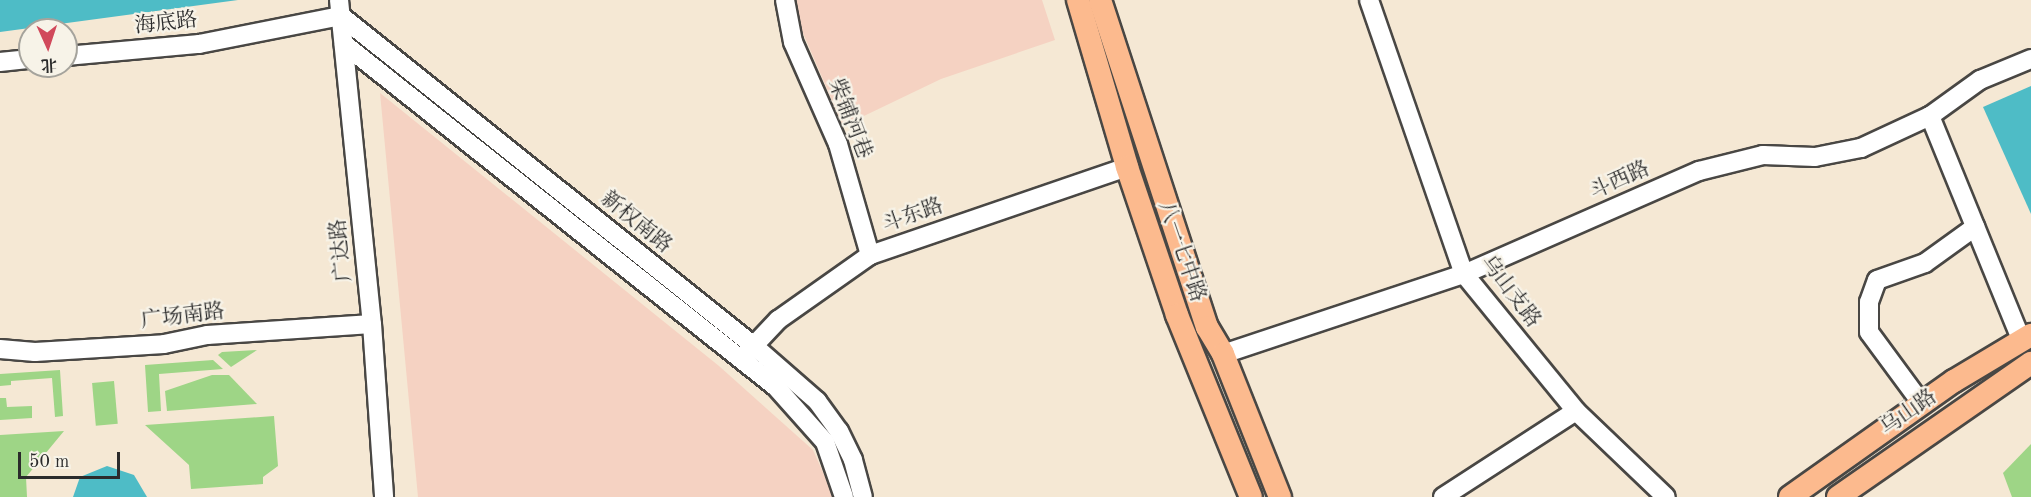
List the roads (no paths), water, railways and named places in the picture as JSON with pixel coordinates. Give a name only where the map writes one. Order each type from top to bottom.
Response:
[{"type":"main road","name":"八一七中路","points":[[1078,0],[1127,167],[1177,315],[1251,497]]},
{"type":"main road","name":"八一七中路","points":[[1101,0],[1176,239],[1207,327],[1222,354],[1280,497]]},
{"type":"main road","name":"乌山路","points":[[1790,497],[1922,404],[2027,338]]},
{"type":"main road","name":"乌山路","points":[[1839,497],[2031,363]]},
{"type":"street","name":"柴铺河巷","points":[[785,0],[793,42],[837,144],[870,255]]},
{"type":"street","name":"乌山支路","points":[[1369,0],[1464,274],[1576,411],[1666,497]]},
{"type":"street","name":"广达路","points":[[340,8],[372,324],[384,497]]},
{"type":"street","name":"新权南路","points":[[340,8],[748,352],[805,414],[825,442],[844,497]]},
{"type":"street","name":"海底路","points":[[78,55],[199,44],[340,8]]},
{"type":"street","name":"新权南路","points":[[344,45],[748,352],[817,401],[839,431],[854,460],[863,497]]},
{"type":"street","name":"斗西路","points":[[1222,354],[1464,274],[1699,171],[1763,155],[1840,154],[1884,139],[1930,116],[1980,80],[2031,59]]},
{"type":"street","points":[[0,62],[18,60]]},
{"type":"street","points":[[1930,116],[1975,226],[2027,338]]},
{"type":"street","name":"斗东路","points":[[748,352],[778,320],[870,255],[1127,167]]},
{"type":"street","points":[[1922,404],[1869,332],[1869,302],[1877,280],[1925,263],[1975,226]]},
{"type":"street","name":"广场南路","points":[[0,349],[36,352],[164,344],[207,335],[372,324]]},
{"type":"street","points":[[1443,497],[1576,411]]},
{"type":"water","points":[[0,0],[238,0],[78,22],[78,18],[18,18],[18,30],[0,32]]},
{"type":"water","points":[[2031,86],[2031,214],[1983,107]]},
{"type":"water","points":[[107,466],[134,475],[147,497],[73,497],[80,477]]}]
